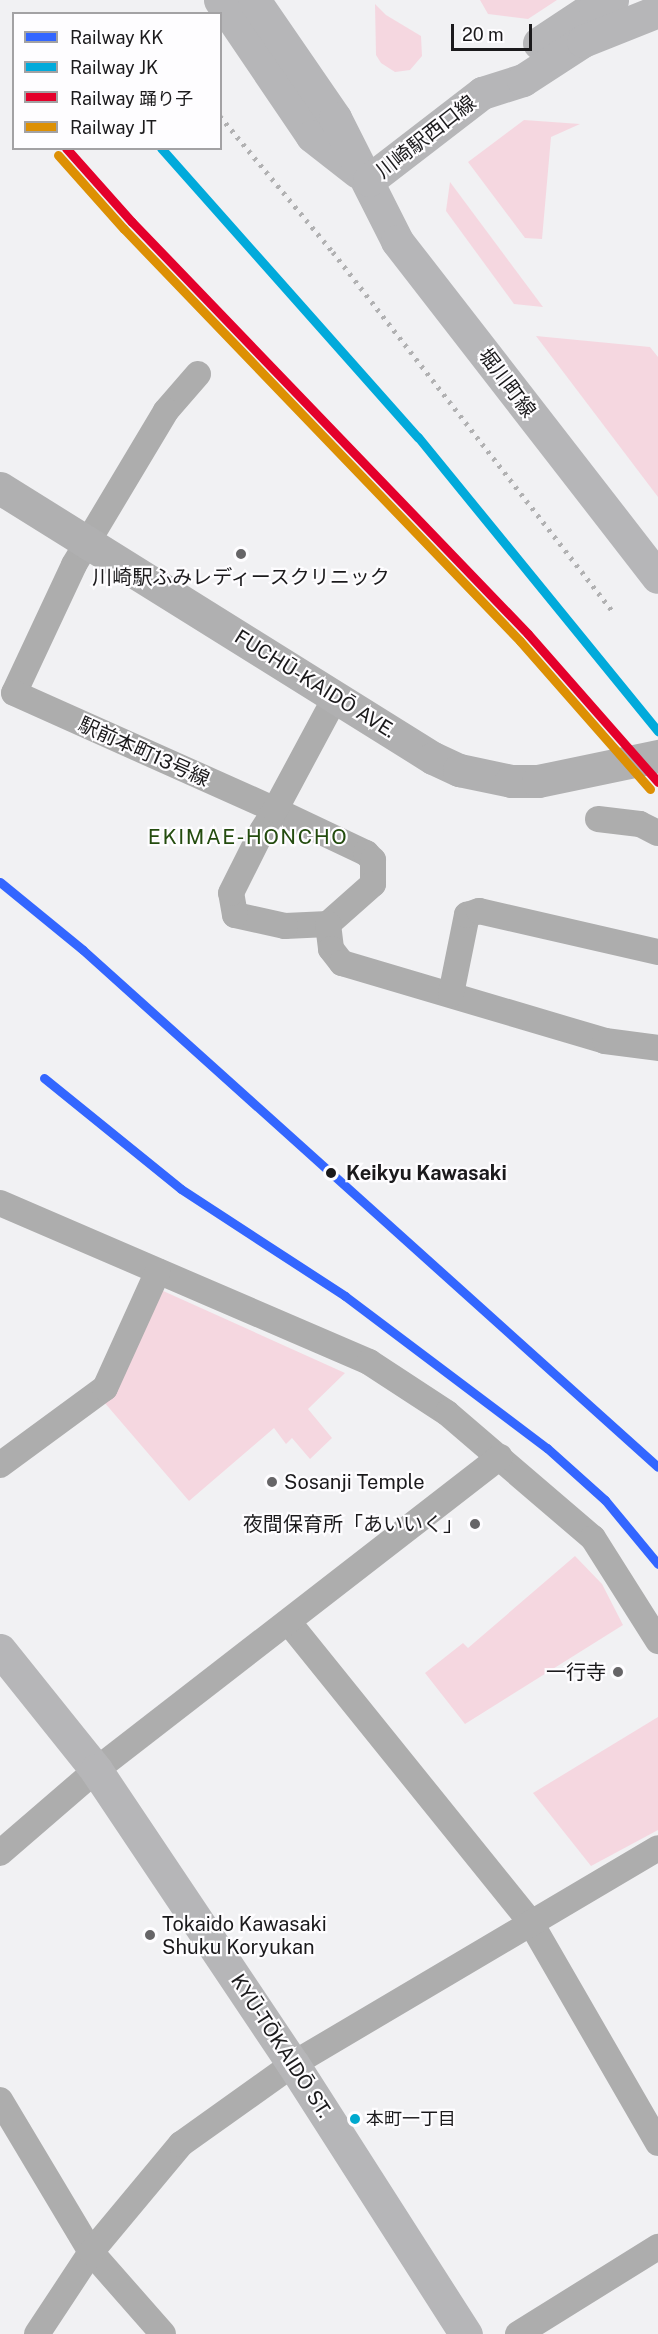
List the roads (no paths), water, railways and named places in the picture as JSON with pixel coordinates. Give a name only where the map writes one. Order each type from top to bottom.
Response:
[{"type":"main road","name":"FUCHŪ-KAIDŌ AVE.","points":[[0,488],[433,758],[484,777],[511,781],[569,778],[658,756]]},
{"type":"street","name":"堀川町線","points":[[220,0],[312,136],[369,180]]},
{"type":"street","name":"堀川町線","points":[[254,0],[335,118],[369,180],[398,241],[658,577]]},
{"type":"street","name":"川崎駅西口線","points":[[482,93],[489,79],[515,60],[595,6],[612,0]]},
{"type":"street","name":"川崎駅西口線","points":[[369,180],[482,93],[523,80],[583,40],[658,11]]},
{"type":"street","points":[[87,543],[166,411],[198,374]]},
{"type":"street","name":"駅前本町13号線","points":[[87,543],[14,693],[366,853],[373,860],[373,884],[328,924]]},
{"type":"street","points":[[336,696],[231,893],[235,915],[285,926],[328,924],[331,949],[342,963],[605,1041],[658,1048]]},
{"type":"street","points":[[598,819],[640,825],[658,832]]},
{"type":"street","points":[[451,994],[467,915],[479,911],[658,952]]},
{"type":"street","points":[[0,1203],[369,1362],[447,1413],[593,1538],[658,1641]]},
{"type":"street","points":[[0,1465],[105,1388],[158,1271]]},
{"type":"street","points":[[0,1853],[96,1770],[290,1624],[500,1457]]},
{"type":"street","points":[[290,1624],[531,1923],[658,2143]]},
{"type":"street","name":"KYŪ-TŌKAIDŌ ST.","points":[[0,1650],[96,1770],[293,2064],[466,2334]]},
{"type":"street","points":[[37,2334],[91,2252],[181,2144],[293,2064],[658,1848]]},
{"type":"street","points":[[0,2100],[91,2252],[163,2334]]},
{"type":"street","points":[[518,2334],[658,2247]]},
{"type":"railway","points":[[222,118],[333,252],[614,613]]},
{"type":"rail line","name":"踊り子","points":[[68,150],[132,222],[528,634],[658,782]]},
{"type":"rail line","name":"JK","points":[[163,150],[418,437],[658,731]]},
{"type":"rail line","name":"JT","points":[[58,155],[124,229],[520,641],[650,789]]},
{"type":"rail line","name":"KK","points":[[0,882],[83,950],[658,1467]]},
{"type":"rail line","name":"KK","points":[[44,1078],[181,1189],[345,1296],[547,1448],[605,1500],[658,1564]]},
{"type":"place","name":"川崎駅ふみレディースクリニック","points":[[241,554]]},
{"type":"place","name":"Keikyu Kawasaki","points":[[331,1173]]},
{"type":"place","name":"Sosanji Temple","points":[[272,1482]]},
{"type":"place","name":"夜間保育所「あいいく」","points":[[475,1524]]},
{"type":"place","name":"一行寺","points":[[618,1672]]},
{"type":"place","name":"Tokaido Kawasaki Shuku Koryukan","points":[[150,1935]]},
{"type":"place","name":"本町一丁目","points":[[355,2119]]},
{"type":"district","name":"EKIMAE-HONCHO","points":[[248,837]]}]
